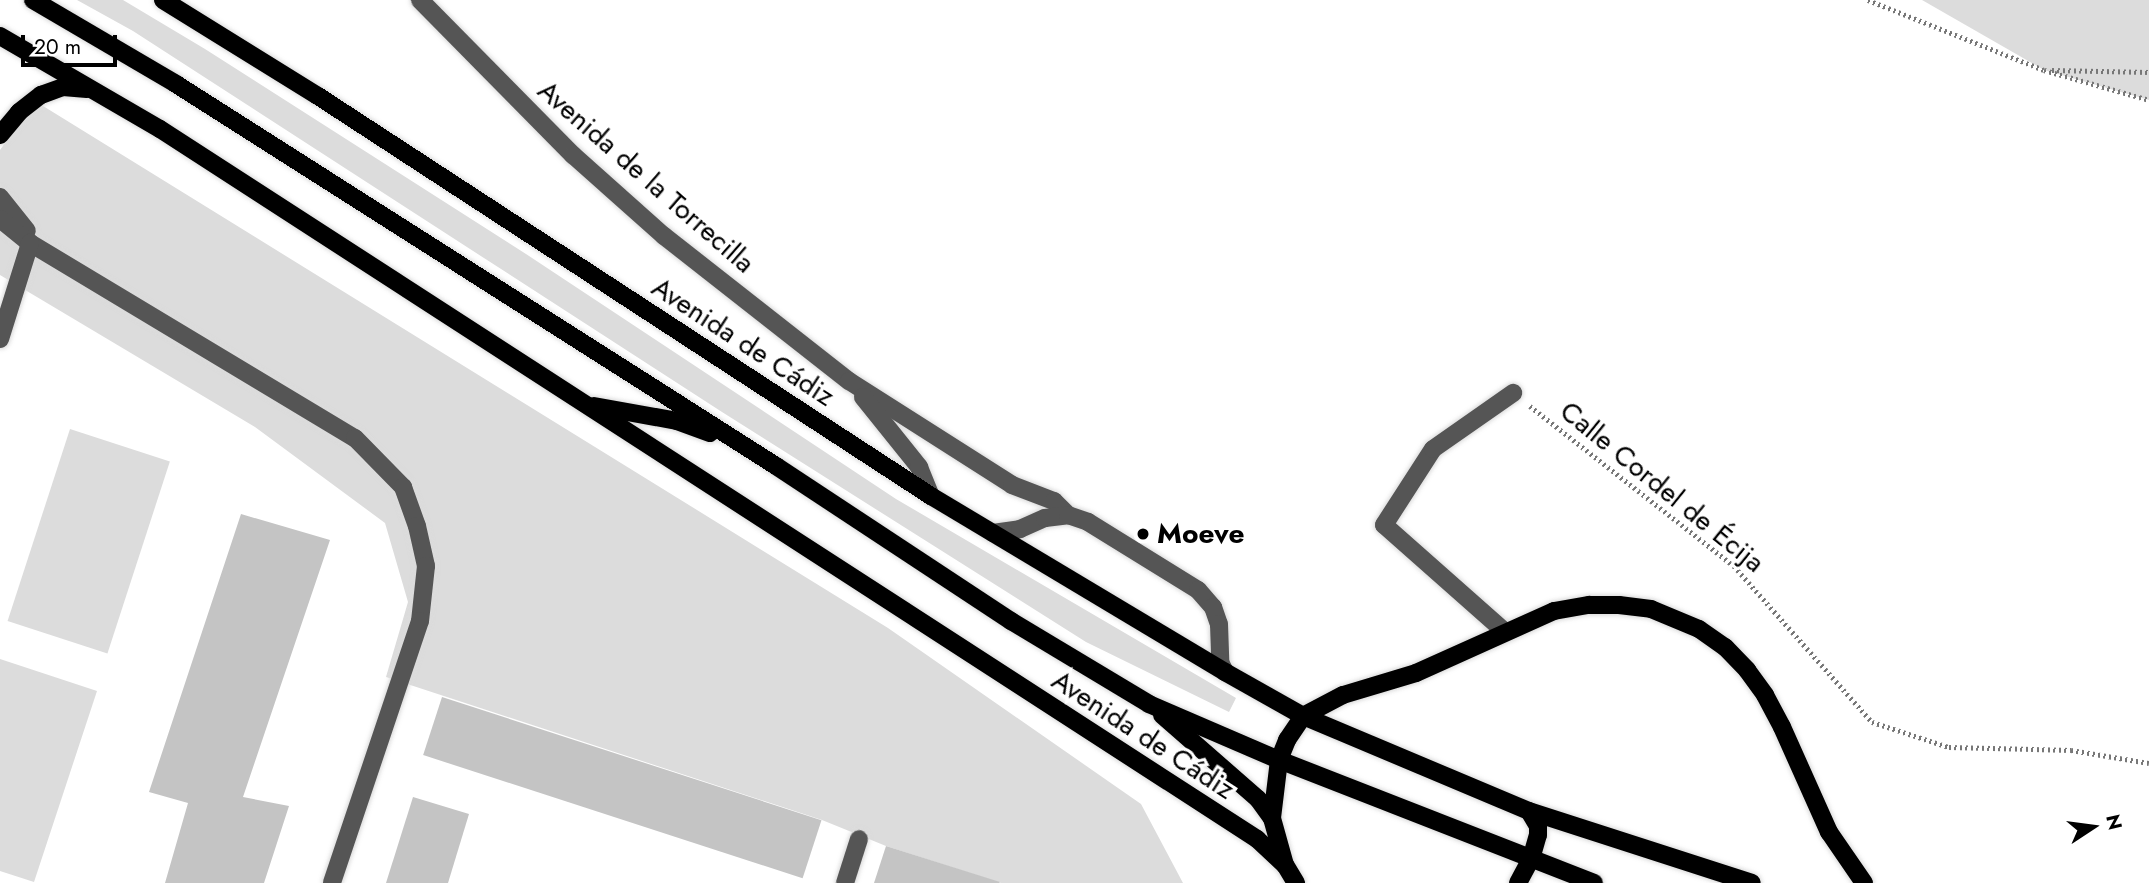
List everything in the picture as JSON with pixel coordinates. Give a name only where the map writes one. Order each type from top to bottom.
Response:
[{"type":"main road","name":"Avenida de Cádiz","points":[[33,0],[176,84],[776,466],[1011,621],[1149,704],[1279,760],[1594,883]]},
{"type":"main road","name":"Avenida de Cádiz","points":[[163,0],[318,96],[931,496],[1303,716],[1529,811],[1752,883]]},
{"type":"main road","name":"Avenida de Cádiz","points":[[0,36],[160,129],[1257,839],[1284,865]]},
{"type":"main road","points":[[0,135],[19,112],[41,95],[63,87],[94,90]]},
{"type":"main road","name":"Avenida de Cádiz","points":[[581,402],[677,421],[776,466]]},
{"type":"main road","points":[[1296,883],[1284,865],[1272,818],[1279,760],[1287,740],[1303,716],[1343,695],[1416,673],[1504,631],[1554,611],[1589,605],[1619,605],[1651,609],[1676,618],[1725,648],[1765,695],[1829,832],[1864,883]]},
{"type":"main road","name":"Avenida de Cádiz","points":[[1149,704],[1258,799],[1272,818]]},
{"type":"main road","points":[[1518,883],[1531,859],[1538,825],[1529,811]]},
{"type":"street","name":"Avenida de la Torrecilla","points":[[420,0],[572,155],[617,195],[664,236],[849,381]]},
{"type":"street","points":[[0,197],[20,223],[55,258]]},
{"type":"street","points":[[0,219],[30,243],[355,438],[403,487],[417,526],[426,566],[420,621],[332,883]]},
{"type":"street","points":[[0,339],[30,243]]},
{"type":"street","points":[[849,381],[895,433],[919,467],[931,496]]},
{"type":"street","points":[[849,381],[1012,485],[1054,501],[1068,515],[1088,522],[1198,590],[1213,607],[1219,624],[1220,662],[1225,672]]},
{"type":"street","points":[[1504,631],[1384,525],[1433,449],[1513,393]]},
{"type":"street","points":[[993,533],[1020,529],[1045,518],[1068,515]]},
{"type":"street","points":[[845,883],[859,839]]},
{"type":"path","points":[[1868,0],[2044,70],[2149,100]]},
{"type":"path","points":[[2044,70],[2149,72]]},
{"type":"path","name":"Calle Cordel de Écija","points":[[1513,393],[1734,566],[1872,722],[1949,747],[2071,750],[2149,763]]},
{"type":"shaded area","points":[[77,0],[123,0],[205,49],[526,254],[896,499],[1236,698],[1229,712],[1086,642],[722,412],[133,31]]},
{"type":"shaded area","points":[[1922,0],[2149,0],[2149,100],[2044,70]]},
{"type":"shaded area","points":[[35,101],[888,628],[1141,804],[1183,883],[1001,883],[886,846],[822,820],[386,677],[408,602],[385,523],[255,427],[0,275],[0,150]]},
{"type":"shaded area","points":[[70,429],[170,461],[107,654],[8,621]]},
{"type":"shaded area","points":[[0,659],[97,691],[34,882],[0,871]]},
{"type":"building","points":[[241,514],[330,540],[243,797],[289,806],[264,883],[165,883],[188,803],[149,792]]},
{"type":"building","points":[[442,697],[821,820],[803,878],[423,755]]},
{"type":"building","points":[[413,797],[469,814],[448,883],[386,883]]},
{"type":"building","points":[[886,846],[1000,882],[874,883]]},
{"type":"place","name":"Moeve","points":[[1143,534]]}]
